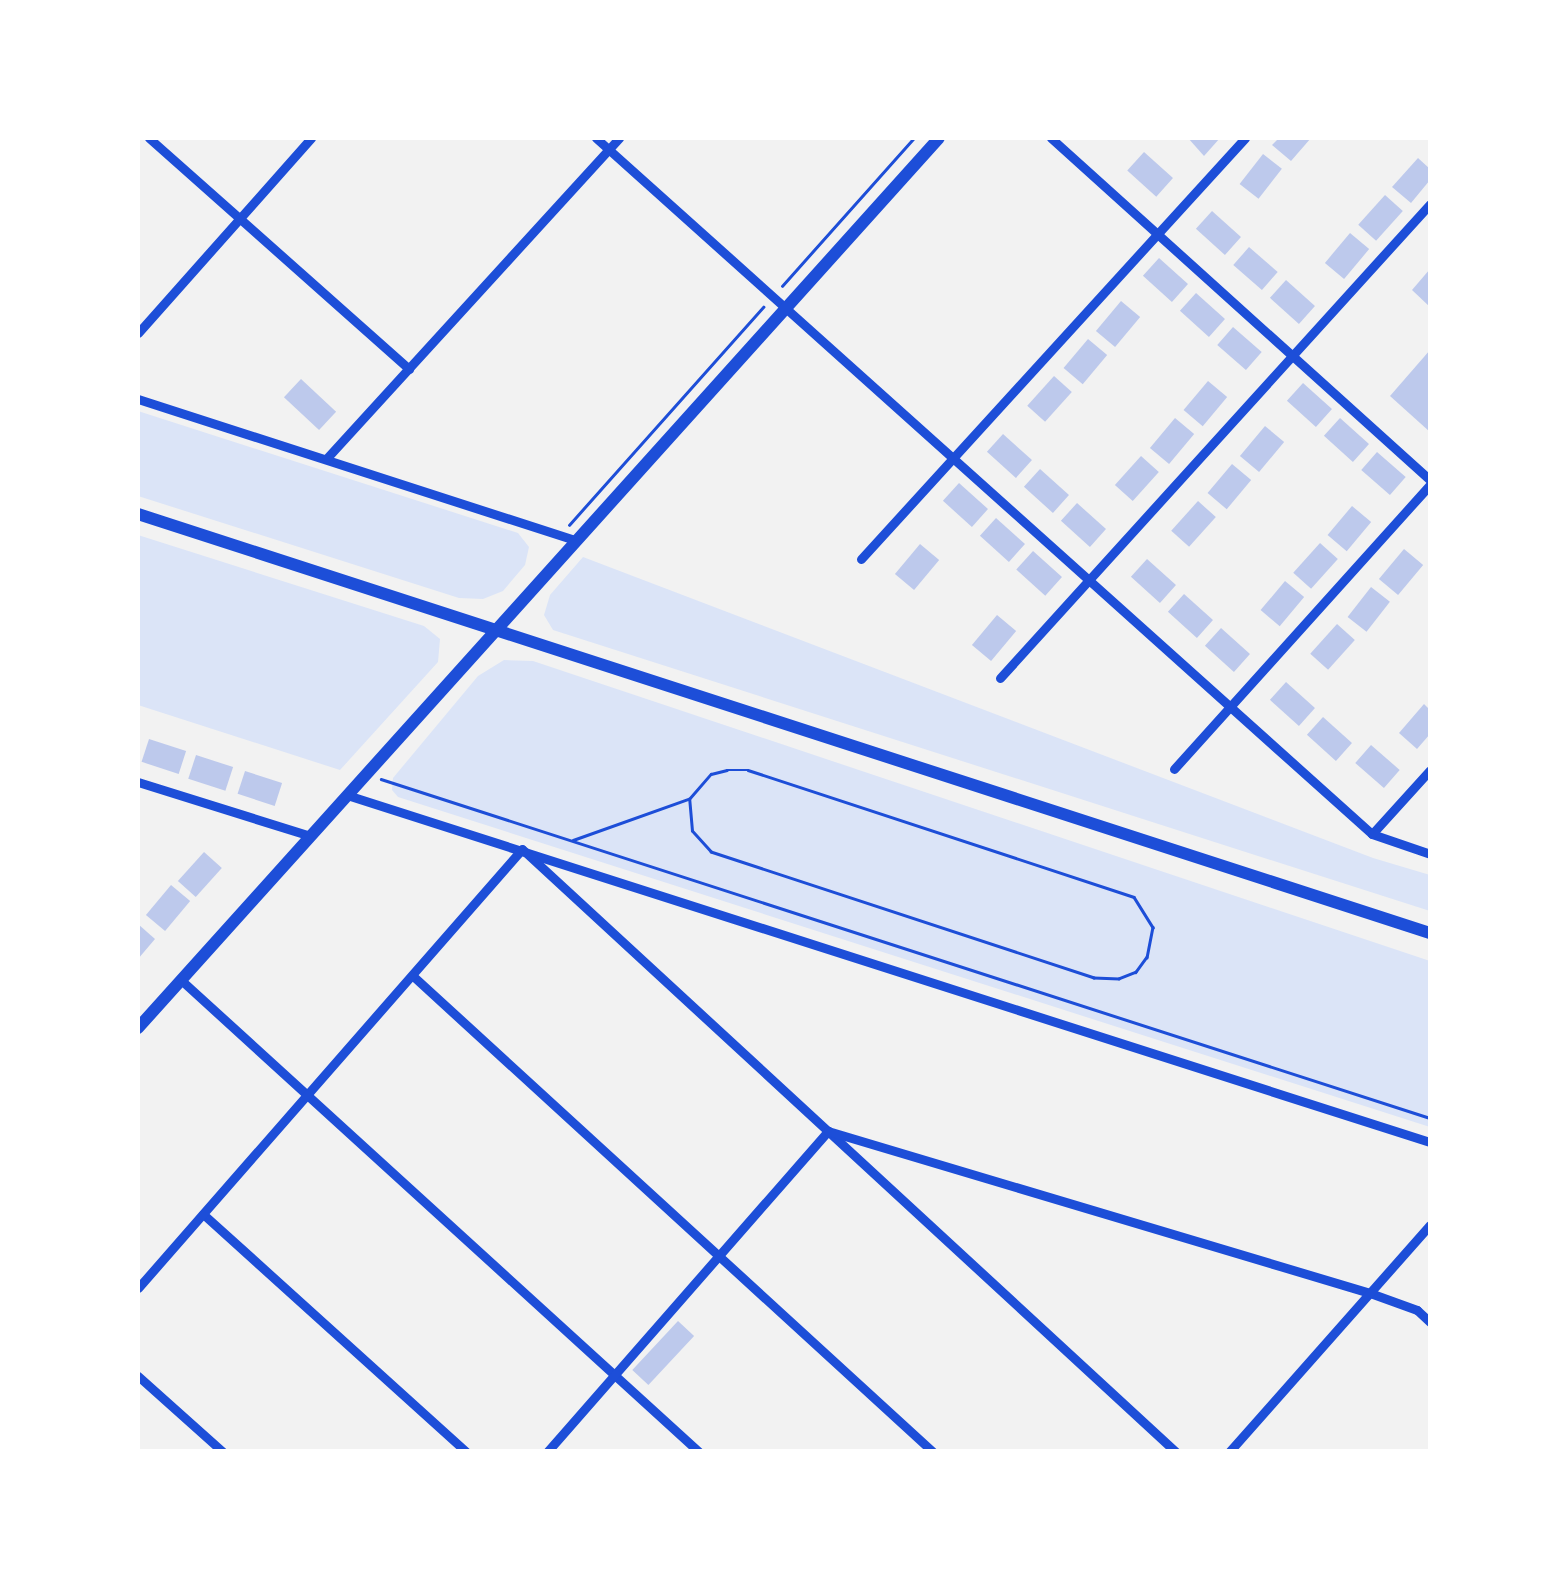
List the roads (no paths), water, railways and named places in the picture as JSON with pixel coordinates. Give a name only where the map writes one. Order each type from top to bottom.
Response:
[{"type":"main road","points":[[138,1028],[939,138]]},
{"type":"main road","points":[[138,514],[1430,933]]},
{"type":"street","points":[[149,138],[408,368]]},
{"type":"street","points":[[138,332],[311,138]]},
{"type":"street","points":[[596,138],[1372,834],[1430,854]]},
{"type":"street","points":[[326,458],[620,138]]},
{"type":"street","points":[[1051,138],[1430,483],[1174,769]]},
{"type":"street","points":[[861,559],[1246,138]]},
{"type":"street","points":[[1000,678],[1430,204]]},
{"type":"street","points":[[138,398],[575,540]]},
{"type":"street","points":[[1372,834],[1430,770]]},
{"type":"street","points":[[138,782],[310,836]]},
{"type":"street","points":[[346,795],[1430,1142]]},
{"type":"street","points":[[138,1288],[522,849]]},
{"type":"street","points":[[522,849],[1176,1452]]},
{"type":"street","points":[[412,976],[933,1452]]},
{"type":"street","points":[[182,980],[699,1452]]},
{"type":"street","points":[[547,1452],[828,1131]]},
{"type":"street","points":[[828,1131],[1370,1293],[1417,1310],[1430,1322]]},
{"type":"street","points":[[203,1214],[466,1452]]},
{"type":"street","points":[[1229,1452],[1430,1225]]},
{"type":"street","points":[[138,1376],[223,1452]]}]
